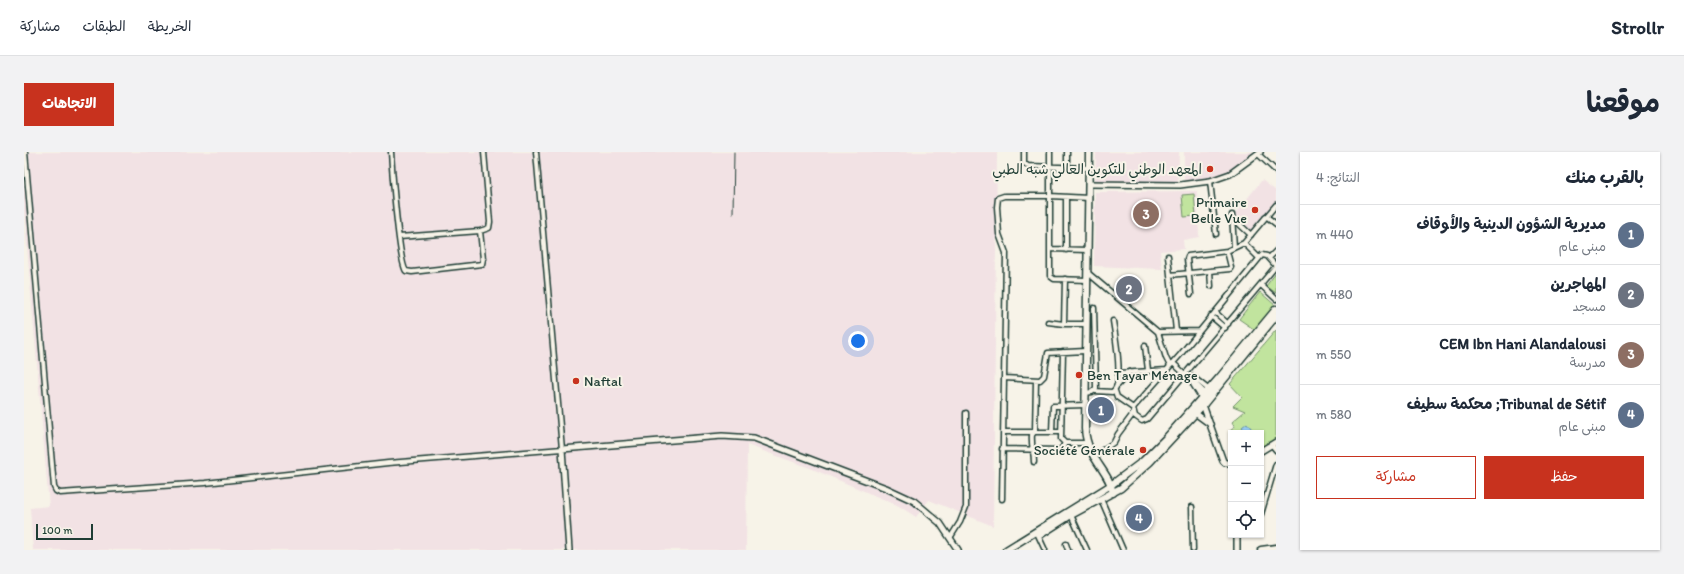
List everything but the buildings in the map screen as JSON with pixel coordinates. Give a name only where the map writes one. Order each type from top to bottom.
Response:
[{"type":"main road","points":[[1089,152],[1088,276],[1084,405],[1087,444],[1093,457],[1111,485],[1113,493]]},
{"type":"main road","points":[[1006,550],[1128,474],[1156,449],[1276,308]]},
{"type":"main road","points":[[1014,550],[1071,515],[1121,488],[1155,458],[1204,404],[1276,316]]},
{"type":"main road","points":[[1194,384],[1204,394]]},
{"type":"main road","points":[[1261,550],[1275,547]]},
{"type":"street","points":[[25,152],[54,487],[58,493],[192,484],[388,464],[678,439],[748,436],[776,445],[900,494],[914,501],[940,523],[958,550]]},
{"type":"street","points":[[391,152],[399,237],[404,268],[409,272],[412,272],[482,264],[484,259],[480,231]]},
{"type":"street","points":[[399,237],[480,231],[489,228],[490,222],[484,152]]},
{"type":"street","points":[[536,152],[562,449],[569,550]]},
{"type":"street","points":[[1024,152],[1026,165],[1089,168]]},
{"type":"street","points":[[1050,152],[1050,276],[1054,279],[1088,276],[1158,332],[1170,366],[1187,376],[1194,384]]},
{"type":"street","points":[[1067,152],[1067,167]]},
{"type":"street","points":[[1089,184],[1180,185],[1210,181],[1230,174],[1259,153],[1276,171]]},
{"type":"street","points":[[1210,181],[1216,234]]},
{"type":"street","points":[[1002,499],[1006,253],[999,234],[997,207],[998,198],[1004,196],[1050,196],[1089,198]]},
{"type":"street","points":[[1066,197],[1066,250]]},
{"type":"street","points":[[1190,294],[1187,259],[1190,255],[1227,251],[1244,243],[1276,205]]},
{"type":"street","points":[[1232,215],[1234,247]]},
{"type":"street","points":[[1266,216],[1276,224]]},
{"type":"street","points":[[1236,221],[1251,235]]},
{"type":"street","points":[[1244,243],[1259,258]]},
{"type":"street","points":[[1050,249],[1088,250]]},
{"type":"street","points":[[1170,275],[1231,268],[1227,251]]},
{"type":"street","points":[[1269,258],[1276,251]]},
{"type":"street","points":[[1093,457],[1111,446],[1133,414],[1133,408],[1212,316],[1259,258],[1263,254],[1269,258],[1276,266],[1187,376],[1147,419],[1142,421],[1133,414]]},
{"type":"street","points":[[1168,256],[1176,331]]},
{"type":"street","points":[[1210,271],[1212,286]]},
{"type":"street","points":[[1064,324],[1065,279]]},
{"type":"street","points":[[1261,285],[1276,299]]},
{"type":"street","points":[[1094,308],[1095,391]]},
{"type":"street","points":[[1215,312],[1226,326]]},
{"type":"street","points":[[1212,316],[1226,326]]},
{"type":"street","points":[[1048,322],[1087,324]]},
{"type":"street","points":[[1113,322],[1119,373],[1118,385]]},
{"type":"street","points":[[1158,332],[1199,331]]},
{"type":"street","points":[[1145,346],[1148,370]]},
{"type":"street","points":[[1004,378],[1036,380],[1043,378],[1048,353],[1085,351]]},
{"type":"street","points":[[1063,352],[1061,432],[1062,441],[1065,443]]},
{"type":"street","points":[[1119,373],[1170,366]]},
{"type":"street","points":[[1115,391],[1129,372]]},
{"type":"street","points":[[1187,376],[1193,377],[1204,394],[1204,404],[1223,461],[1228,463]]},
{"type":"street","points":[[1034,462],[1032,435],[1035,431],[1036,380]]},
{"type":"street","points":[[1085,393],[1095,391],[1115,391]]},
{"type":"street","points":[[1115,391],[1118,397],[1133,408]]},
{"type":"street","points":[[1052,432],[1053,406],[1084,405]]},
{"type":"street","points":[[950,538],[960,522],[966,507],[966,412]]},
{"type":"street","points":[[1195,413],[1211,425]]},
{"type":"street","points":[[1003,432],[1061,432]]},
{"type":"street","points":[[1002,449],[1061,450],[1065,443]]},
{"type":"street","points":[[1065,443],[1087,444]]},
{"type":"street","points":[[1264,449],[1274,444],[1276,450]]},
{"type":"street","points":[[1264,504],[1276,464]]},
{"type":"street","points":[[1101,499],[1123,550]]},
{"type":"street","points":[[1192,508],[1193,550]]},
{"type":"street","points":[[1071,515],[1087,550]]},
{"type":"street","points":[[1038,535],[1045,550]]},
{"type":"street","points":[[1237,538],[1237,550]]},
{"type":"street","points":[[1066,544],[1068,550]]},
{"type":"shaded area","points":[[24,152],[997,152],[993,526],[929,500],[916,517],[899,506],[810,468],[747,445],[746,550],[33,550],[30,508],[49,506],[24,210]]},
{"type":"shaded area","points":[[1096,152],[1179,152],[1178,182],[1095,180]]},
{"type":"shaded area","name":"المعهد الوطني للتكوين العالي شبه الطبي","points":[[1184,152],[1257,152],[1234,171],[1208,179],[1184,182]]},
{"type":"shaded area","name":"Primaire Belle Vue","points":[[1262,180],[1276,191],[1276,204],[1253,233],[1234,215]]},
{"type":"shaded area","points":[[1197,191],[1199,237],[1183,240],[1184,249],[1160,251],[1162,269],[1094,266],[1095,192]]},
{"type":"green space","points":[[1194,194],[1196,216],[1184,217],[1182,195]]},
{"type":"green space","points":[[1276,273],[1276,293],[1266,286]]},
{"type":"green space","points":[[1260,292],[1276,306],[1255,330],[1239,319]]},
{"type":"green space","points":[[1276,330],[1276,441],[1264,447],[1264,430],[1231,430],[1235,427],[1232,422],[1245,411],[1233,406],[1242,397],[1230,384]]},
{"type":"water","points":[[1247,423],[1253,430],[1244,430],[1242,427]]},
{"type":"railway","points":[[733,214],[734,152]]},
{"type":"place","name":"المعهد الوطني للتكوين العالي شبه الطبي","points":[[1210,169]]},
{"type":"place","name":"Primaire Belle Vue","points":[[1255,210]]},
{"type":"place","name":"CEM Ibn Hani Alandalousi","points":[[1146,214]]},
{"type":"place","name":"المهاجرين","points":[[1129,289]]},
{"type":"place","name":"Ben Tayar Ménage","points":[[1079,375]]},
{"type":"place","name":"Naftal","points":[[576,381]]},
{"type":"place","name":"مديرية الشؤون الدينية والأوقاف","points":[[1101,410]]},
{"type":"place","name":"Société Générale","points":[[1143,450]]},
{"type":"place","name":"Tribunal de Sétif; محكمة سطيف","points":[[1139,518]]}]
